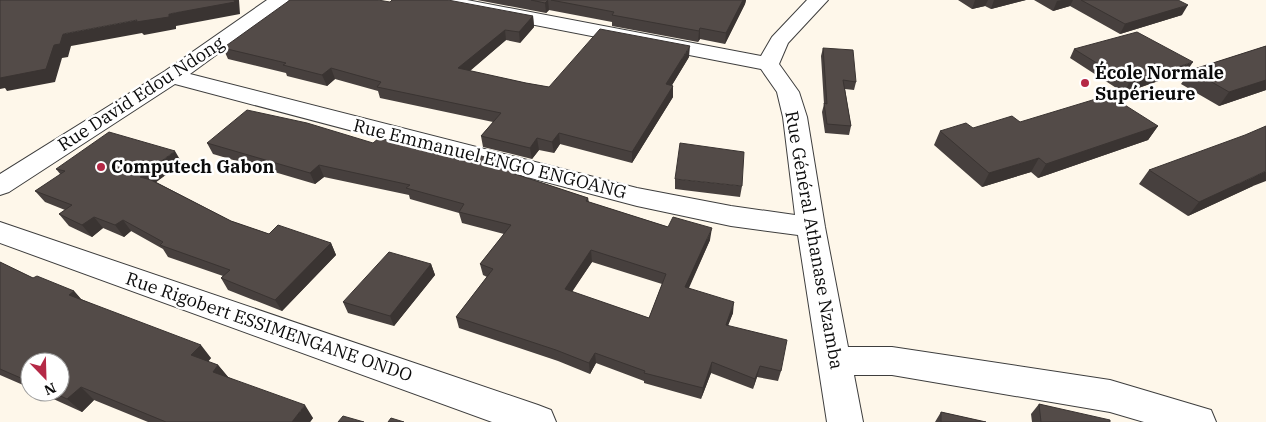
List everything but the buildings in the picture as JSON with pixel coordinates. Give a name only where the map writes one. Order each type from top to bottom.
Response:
[{"type":"street","name":"Rue David Edou Ndong","points":[[0,186],[173,76],[279,0]]},
{"type":"street","points":[[437,0],[768,64],[779,41],[818,0]]},
{"type":"street","name":"Rue Général Athanase Nzamba","points":[[768,64],[788,92],[792,109],[845,422]]},
{"type":"street","name":"Rue Emmanuel ENGO ENGOANG","points":[[173,76],[197,84],[637,197],[731,216],[811,228]]},
{"type":"street","name":"Rue Rigobert ESSIMENGANE ONDO","points":[[0,232],[538,422]]},
{"type":"street","points":[[836,362],[892,361],[992,376],[1110,396],[1198,422]]},
{"type":"place","name":"École Normale Supérieure","points":[[1085,83]]},
{"type":"place","name":"Computech Gabon","points":[[101,167]]}]
